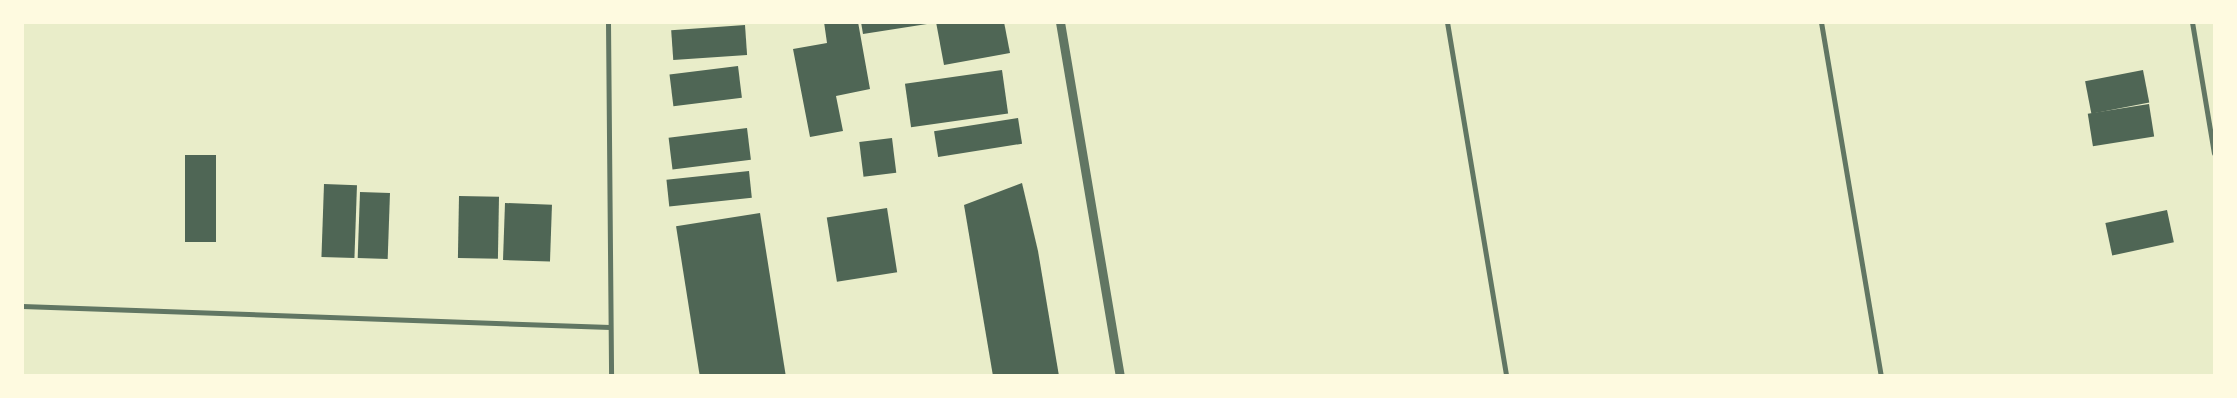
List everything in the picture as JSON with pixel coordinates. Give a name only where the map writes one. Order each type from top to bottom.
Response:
[{"type":"street","points":[[608,22],[611,376]]},
{"type":"street","points":[[1060,22],[1120,376]]},
{"type":"street","points":[[1447,22],[1506,376]]},
{"type":"street","points":[[1821,22],[1880,376]]},
{"type":"street","points":[[2192,22],[2214,153]]},
{"type":"street","points":[[22,306],[610,327]]},
{"type":"building","points":[[824,22],[858,22],[870,89],[836,96],[843,131],[810,137],[793,49],[827,43]]},
{"type":"building","points":[[861,22],[927,22],[927,24],[863,34]]},
{"type":"building","points":[[936,22],[1004,22],[1010,53],[944,65]]},
{"type":"building","points":[[745,25],[747,55],[673,60],[671,30]]},
{"type":"building","points":[[738,66],[742,98],[673,106],[670,74]]},
{"type":"building","points":[[1002,70],[1008,114],[911,127],[905,84]]},
{"type":"building","points":[[2143,70],[2149,102],[2091,114],[2085,81]]},
{"type":"building","points":[[2149,104],[2154,137],[2093,146],[2088,114]]},
{"type":"building","points":[[1018,118],[1022,144],[938,157],[934,131]]},
{"type":"building","points":[[747,128],[751,160],[672,169],[669,138]]},
{"type":"building","points":[[892,138],[896,173],[864,177],[859,142]]},
{"type":"building","points":[[185,155],[216,155],[216,242],[185,242]]},
{"type":"building","points":[[749,171],[752,198],[669,207],[666,180]]},
{"type":"building","points":[[1022,183],[1038,251],[1059,376],[993,376],[964,205]]},
{"type":"building","points":[[324,184],[357,185],[354,258],[321,257]]},
{"type":"building","points":[[360,192],[390,193],[388,259],[358,258]]},
{"type":"building","points":[[459,196],[499,197],[498,259],[458,258]]},
{"type":"building","points":[[505,203],[552,205],[550,262],[503,260]]},
{"type":"building","points":[[887,208],[897,272],[837,282],[827,218]]},
{"type":"building","points":[[2167,210],[2174,242],[2112,255],[2105,223]]},
{"type":"building","points":[[760,213],[786,376],[700,376],[676,226]]}]
